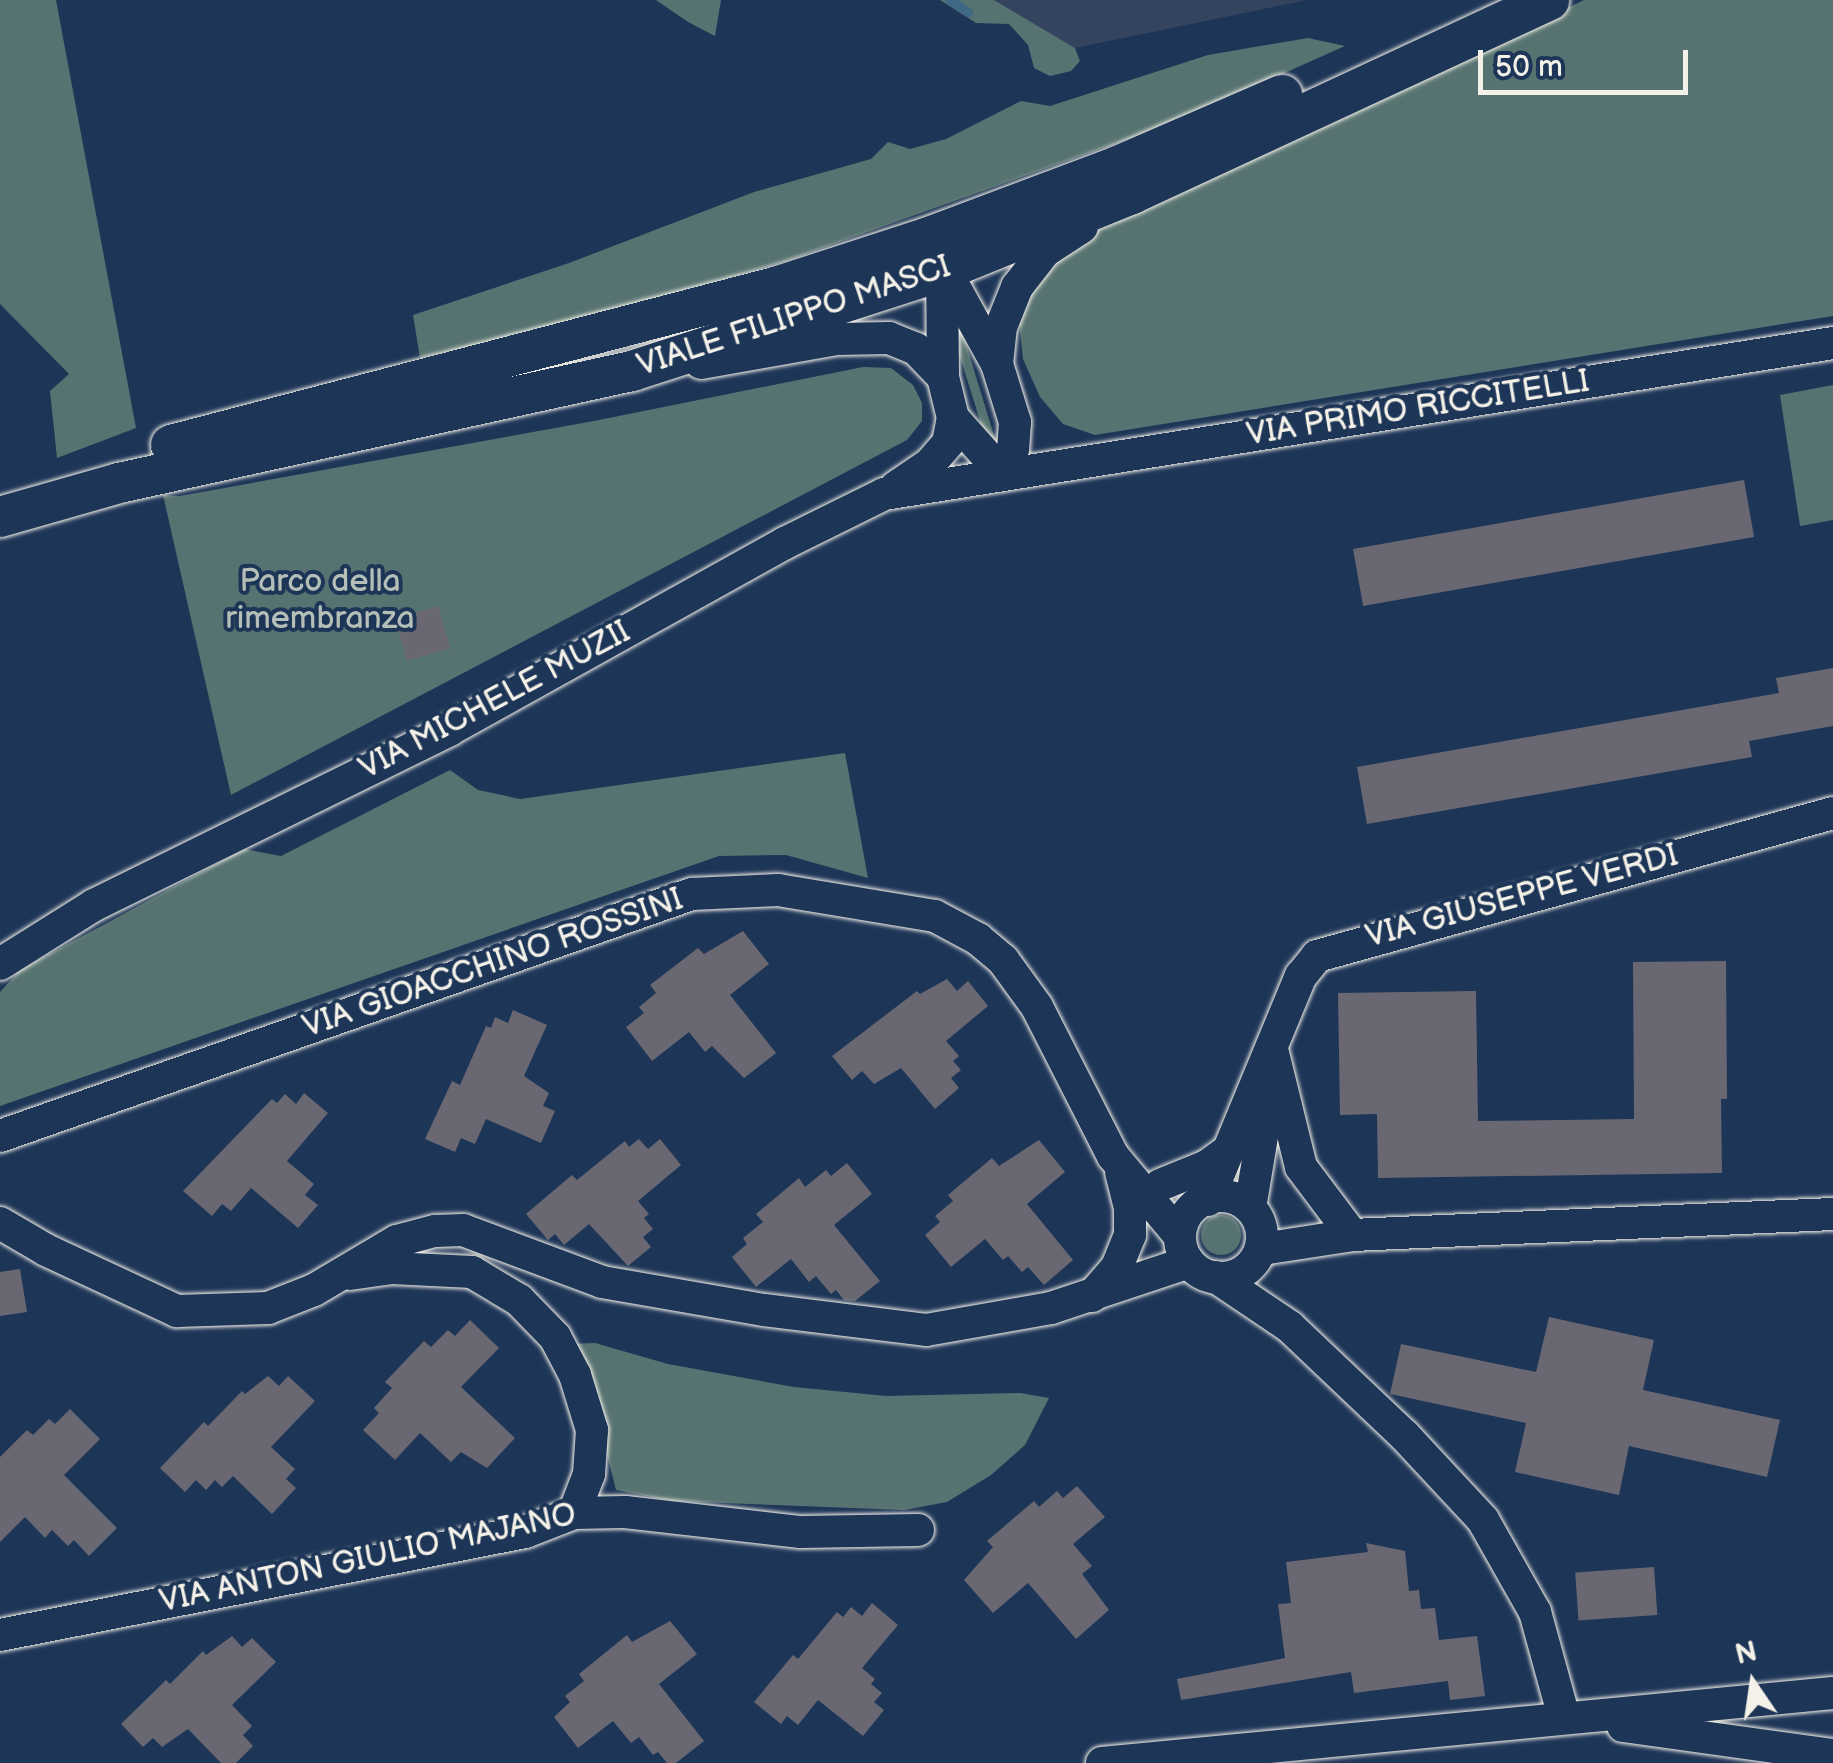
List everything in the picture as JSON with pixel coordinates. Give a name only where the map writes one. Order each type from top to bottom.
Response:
[{"type":"main road","name":"VIALE FILIPPO MASCI","points":[[0,517],[119,483],[632,371],[936,254],[1118,166],[1506,0]]},
{"type":"main road","name":"VIALE FILIPPO MASCI","points":[[0,502],[27,486],[113,459],[936,254],[1132,194],[1549,0]]},
{"type":"street","points":[[997,364],[1001,327],[1017,287],[1045,252],[1132,194]]},
{"type":"street","points":[[936,254],[997,364],[1016,422],[1013,449],[1003,474],[953,418]]},
{"type":"street","points":[[884,494],[929,464],[948,443],[953,418],[943,378],[936,254]]},
{"type":"street","points":[[632,371],[837,340],[889,338],[916,349],[943,378]]},
{"type":"street","name":"VIA PRIMO RICCITELLI","points":[[1003,474],[1833,343]]},
{"type":"street","points":[[1016,422],[1044,446],[1087,462]]},
{"type":"street","name":"VIA MICHELE MUZII","points":[[0,964],[94,906],[449,730],[785,543],[884,494],[1003,474]]},
{"type":"street","name":"VIA GIUSEPPE VERDI","points":[[1204,1202],[1233,1146],[1304,969],[1326,951],[1833,813]]},
{"type":"street","name":"VIA GIOACCHINO ROSSINI","points":[[0,1136],[692,894],[778,890],[934,916],[978,939],[1004,960],[1038,1007],[1113,1156],[1190,1254],[1290,1327]]},
{"type":"street","points":[[1272,1053],[1301,1167],[1352,1236]]},
{"type":"street","name":"VIA GIUSEPPE VERDI","points":[[1253,1210],[1266,1131],[1272,1053]]},
{"type":"street","points":[[1160,1184],[1207,1166],[1233,1146]]},
{"type":"street","points":[[1113,1156],[1160,1184],[1204,1202],[1227,1198],[1253,1210],[1352,1236]]},
{"type":"street","points":[[1092,1297],[1123,1257],[1130,1235],[1128,1190],[1113,1156]]},
{"type":"street","points":[[1190,1254],[1183,1221],[1204,1202]]},
{"type":"street","points":[[1253,1210],[1262,1229],[1259,1254],[1290,1327],[1404,1435],[1483,1520],[1536,1612],[1564,1718]]},
{"type":"street","points":[[1092,1297],[1190,1254],[1238,1274],[1259,1254],[1352,1236],[1833,1214]]},
{"type":"street","points":[[0,1223],[46,1250],[177,1311],[268,1308],[397,1242],[435,1231],[463,1230],[602,1282],[764,1310],[926,1330],[1010,1318],[1092,1297],[1168,1284],[1244,1296]]},
{"type":"street","points":[[335,1276],[391,1268],[472,1272],[519,1300],[555,1337],[569,1362],[592,1430],[589,1474],[574,1513]]},
{"type":"street","name":"VIA ANTON GIULIO MAJANO","points":[[0,1635],[525,1532],[574,1513],[624,1512],[800,1532],[918,1530]]},
{"type":"street","points":[[1102,1763],[1833,1694]]},
{"type":"street","points":[[1564,1718],[1833,1755]]},
{"type":"shaded area","points":[[994,0],[1307,0],[1075,48]]},
{"type":"green space","points":[[0,0],[56,0],[136,428],[57,458],[50,391],[69,374],[0,304]]},
{"type":"green space","points":[[656,0],[721,0],[715,36],[688,22]]},
{"type":"green space","points":[[940,0],[994,0],[1075,48],[1080,61],[1071,71],[1050,76],[1034,68],[1028,45],[1009,24],[976,23]]},
{"type":"green space","points":[[1584,0],[1833,0],[1833,316],[1095,435],[1063,424],[1040,397],[1023,359],[1019,320],[1032,278],[1057,250]]},
{"type":"green space","points":[[1308,38],[1345,46],[1173,123],[786,261],[585,320],[420,358],[413,315],[569,263],[754,192],[871,159],[888,142],[910,149],[946,139],[1021,101],[1050,106],[1208,55]]},
{"type":"green space","points":[[956,323],[963,334],[996,442],[986,440],[958,350]]},
{"type":"green space","name":"Parco della rimembranza","points":[[863,367],[891,368],[913,385],[922,403],[922,421],[907,440],[231,795],[163,495],[180,496],[594,421]]},
{"type":"green space","points":[[1833,385],[1833,520],[1800,526],[1780,395]]},
{"type":"green space","points":[[845,753],[868,878],[786,855],[719,856],[0,1106],[0,992],[20,970],[244,849],[281,856],[450,770],[478,790],[520,799]]},
{"type":"green space","points":[[1221,1215],[1235,1221],[1241,1235],[1235,1249],[1221,1255],[1207,1249],[1201,1235],[1207,1221]]},
{"type":"green space","points":[[595,1343],[668,1364],[794,1387],[886,1396],[1020,1393],[1049,1398],[1025,1445],[991,1475],[947,1502],[904,1510],[672,1501],[616,1490],[592,1395],[568,1344]]},
{"type":"building","points":[[1744,480],[1754,537],[1363,606],[1353,549]]},
{"type":"building","points":[[438,606],[450,648],[407,661],[395,618]]},
{"type":"building","points":[[1833,668],[1833,726],[1749,741],[1752,757],[1367,824],[1357,767],[1779,693],[1776,678]]},
{"type":"building","points":[[743,931],[769,964],[730,995],[776,1053],[744,1078],[712,1046],[705,1052],[689,1032],[652,1061],[626,1027],[644,1013],[639,1007],[656,993],[650,985],[698,948],[704,954]]},
{"type":"building","points":[[1726,961],[1727,1099],[1721,1099],[1722,1173],[1378,1178],[1377,1114],[1340,1115],[1338,993],[1476,991],[1478,1121],[1634,1119],[1633,962]]},
{"type":"building","points":[[947,979],[957,991],[968,981],[988,1006],[946,1041],[959,1056],[953,1061],[961,1070],[951,1078],[959,1088],[935,1109],[901,1068],[874,1084],[862,1071],[852,1080],[832,1056],[917,991],[920,994]]},
{"type":"building","points":[[513,1010],[547,1025],[524,1076],[549,1093],[543,1106],[555,1111],[541,1143],[486,1119],[475,1144],[461,1138],[455,1152],[425,1139],[452,1081],[460,1085],[486,1026],[491,1028],[495,1017],[508,1023]]},
{"type":"building","points":[[304,1093],[328,1113],[287,1161],[314,1184],[305,1195],[318,1205],[298,1228],[251,1188],[231,1211],[222,1204],[212,1216],[183,1191],[272,1099],[277,1103],[285,1094],[296,1104]]},
{"type":"building","points":[[639,1139],[648,1149],[660,1139],[681,1165],[638,1201],[649,1214],[644,1218],[653,1229],[643,1237],[651,1247],[628,1266],[589,1224],[564,1245],[555,1234],[548,1240],[526,1214],[572,1175],[577,1180],[625,1141],[629,1147]]},
{"type":"building","points":[[1039,1140],[1065,1172],[1027,1204],[1073,1260],[1044,1285],[1028,1267],[1022,1272],[1008,1256],[1003,1260],[985,1239],[951,1267],[925,1235],[940,1222],[935,1216],[953,1201],[948,1195],[992,1158],[999,1166]]},
{"type":"building","points":[[847,1163],[872,1194],[834,1225],[880,1281],[855,1301],[844,1300],[836,1290],[831,1294],[816,1276],[809,1282],[791,1259],[756,1287],[732,1257],[747,1244],[743,1238],[763,1222],[756,1214],[799,1178],[805,1187],[826,1170],[831,1176]]},
{"type":"building","points":[[20,1269],[27,1312],[0,1316],[0,1272]]},
{"type":"building","points":[[1549,1317],[1654,1340],[1643,1390],[1780,1420],[1767,1477],[1629,1446],[1619,1495],[1515,1472],[1526,1423],[1390,1394],[1401,1344],[1536,1372]]},
{"type":"building","points":[[470,1320],[499,1348],[461,1387],[515,1438],[487,1468],[461,1452],[451,1462],[420,1433],[395,1460],[363,1430],[379,1413],[374,1408],[392,1388],[385,1382],[424,1341],[431,1347],[448,1330],[455,1336]]},
{"type":"building","points":[[268,1376],[279,1386],[288,1376],[315,1401],[271,1447],[295,1469],[286,1479],[296,1488],[272,1514],[233,1476],[222,1487],[215,1480],[206,1490],[196,1480],[185,1492],[160,1468],[204,1422],[208,1426],[242,1391],[245,1394]]},
{"type":"building","points":[[70,1409],[100,1439],[64,1475],[117,1528],[89,1556],[74,1540],[68,1546],[52,1530],[45,1538],[25,1517],[0,1542],[0,1457],[27,1430],[33,1435],[49,1419],[55,1424]]},
{"type":"building","points":[[1077,1486],[1105,1517],[1073,1544],[1092,1566],[1082,1574],[1109,1610],[1076,1639],[1028,1583],[993,1613],[964,1580],[993,1547],[987,1541],[1034,1501],[1039,1507],[1057,1491],[1063,1498]]},
{"type":"building","points":[[1366,1543],[1405,1551],[1409,1591],[1419,1590],[1421,1609],[1435,1608],[1439,1640],[1477,1636],[1485,1696],[1450,1700],[1448,1681],[1354,1693],[1351,1672],[1181,1700],[1177,1679],[1285,1658],[1278,1604],[1291,1603],[1286,1562],[1368,1552]]},
{"type":"building","points":[[1654,1567],[1657,1615],[1579,1620],[1575,1573]]},
{"type":"building","points":[[872,1603],[898,1625],[862,1668],[875,1679],[871,1684],[882,1693],[874,1702],[884,1710],[863,1736],[818,1700],[798,1725],[787,1716],[781,1724],[754,1702],[793,1655],[798,1659],[837,1612],[843,1617],[851,1607],[862,1616]]},
{"type":"building","points":[[670,1621],[697,1654],[659,1684],[704,1741],[676,1763],[667,1763],[658,1752],[653,1755],[639,1737],[631,1743],[613,1721],[578,1748],[554,1717],[570,1702],[565,1696],[584,1681],[579,1674],[627,1635],[632,1642]]},
{"type":"building","points":[[232,1636],[242,1647],[252,1638],[276,1662],[232,1705],[252,1726],[243,1735],[253,1746],[236,1763],[221,1763],[188,1729],[162,1747],[153,1738],[143,1747],[121,1724],[166,1680],[170,1684],[203,1651],[206,1655]]},
{"type":"waterway","points":[[950,0],[968,12]]}]
